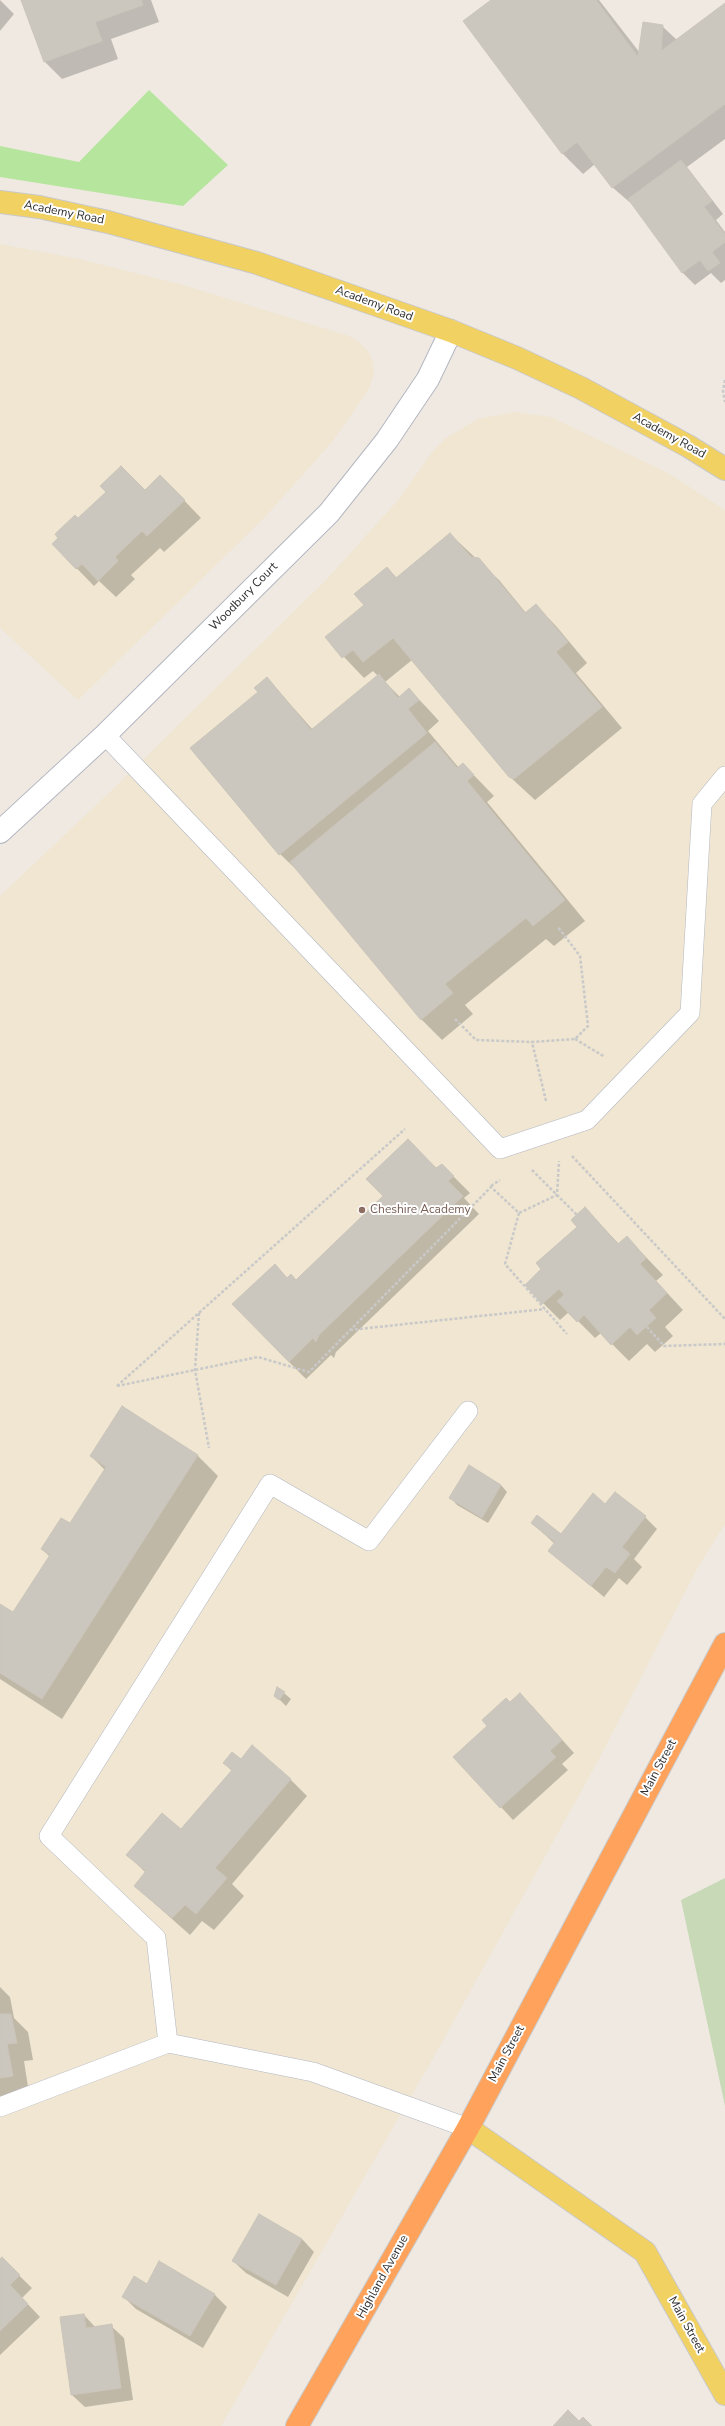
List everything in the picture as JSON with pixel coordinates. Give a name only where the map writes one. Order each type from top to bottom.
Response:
[{"type":"highway","name":"Main Street","points":[[468,2128],[725,1644]]},
{"type":"highway","name":"Highland Avenue","points":[[297,2426],[468,2128]]},
{"type":"main road","name":"Academy Road","points":[[0,202],[39,207],[108,222],[257,263],[451,331],[517,358],[581,388],[688,446],[725,469]]},
{"type":"main road","name":"Main Street","points":[[468,2128],[645,2252],[725,2394]]},
{"type":"street","name":"Woodbury Court","points":[[0,832],[105,735],[329,513],[387,440],[428,379],[451,331]]},
{"type":"lane","points":[[105,735],[500,1149],[588,1120],[690,1013],[702,804],[725,776]]},
{"type":"lane","points":[[168,2043],[156,1938],[49,1836],[270,1484],[369,1541],[468,1411]]},
{"type":"lane","points":[[0,2108],[168,2043],[313,2072],[468,2128]]},
{"type":"path","points":[[725,380],[722,391],[725,402]]},
{"type":"path","points":[[456,1019],[476,1040],[532,1042],[575,1039],[588,1026],[580,956],[558,927]]},
{"type":"path","points":[[532,1042],[547,1108]]},
{"type":"path","points":[[405,1129],[117,1386],[258,1357],[309,1372],[491,1187],[502,1178]]},
{"type":"path","points":[[571,1156],[725,1319]]},
{"type":"path","points":[[557,1195],[559,1159]]},
{"type":"path","points":[[531,1168],[577,1215]]},
{"type":"path","points":[[491,1187],[519,1213]]},
{"type":"path","points":[[557,1195],[519,1213],[504,1264],[568,1334]]},
{"type":"path","points":[[349,1330],[545,1309]]},
{"type":"path","points":[[199,1313],[195,1370],[209,1448]]},
{"type":"path","points":[[647,1327],[664,1346],[725,1344]]},
{"type":"shaded area","points":[[0,244],[79,259],[183,285],[349,336],[359,342],[368,351],[373,362],[374,374],[368,391],[332,442],[264,518],[78,700],[0,628]]},
{"type":"shaded area","name":"Cheshire Academy","points":[[515,412],[551,417],[668,473],[725,510],[725,1524],[698,1567],[599,1759],[436,2053],[221,2426],[0,2426],[0,896],[111,791],[327,579],[399,499],[433,451],[446,438],[478,419]]},
{"type":"green space","points":[[149,90],[228,165],[183,206],[0,177],[0,146],[79,162]]},
{"type":"green space","points":[[725,1878],[725,2106],[681,1900]]},
{"type":"building","points":[[21,0],[141,0],[143,5],[95,22],[102,41],[44,62]]},
{"type":"building","points":[[491,0],[596,0],[638,57],[643,22],[663,25],[661,51],[725,3],[725,104],[612,188],[577,142],[562,154],[463,21]]},
{"type":"building","points":[[681,160],[712,201],[704,207],[725,234],[725,242],[712,252],[720,263],[708,271],[700,260],[682,273],[628,199]]},
{"type":"building","points":[[121,466],[145,490],[160,475],[185,500],[147,536],[142,531],[115,557],[118,561],[98,581],[82,564],[76,569],[52,544],[58,538],[55,534],[75,515],[78,518],[106,492],[100,486]]},
{"type":"building","points":[[450,533],[471,557],[479,558],[525,613],[536,604],[568,642],[556,652],[602,707],[514,779],[509,777],[393,638],[363,662],[353,650],[342,658],[325,637],[364,605],[354,594],[387,567],[396,578]]},
{"type":"building","points":[[379,674],[398,698],[409,688],[419,700],[408,709],[427,733],[279,855],[190,748],[258,692],[254,688],[267,677],[311,730]]},
{"type":"building","points":[[435,742],[457,768],[463,763],[474,775],[467,781],[565,900],[533,926],[526,918],[445,984],[453,993],[421,1020],[290,862]]},
{"type":"building","points":[[408,1139],[436,1168],[442,1164],[454,1176],[448,1181],[463,1196],[319,1335],[316,1342],[313,1338],[289,1362],[232,1304],[275,1264],[287,1278],[291,1274],[296,1280],[383,1196],[366,1179]]},
{"type":"building","points":[[585,1207],[618,1244],[627,1236],[646,1258],[640,1264],[667,1293],[649,1310],[656,1318],[637,1335],[630,1327],[611,1345],[584,1315],[577,1322],[557,1301],[564,1295],[559,1289],[542,1304],[525,1285],[541,1269],[536,1263],[577,1227],[571,1220]]},
{"type":"building","points":[[122,1406],[198,1455],[42,1699],[0,1673],[0,1604],[13,1612],[50,1555],[41,1549],[61,1518],[70,1523],[106,1467],[90,1456]]},
{"type":"building","points":[[469,1465],[501,1485],[482,1518],[449,1498]]},
{"type":"building","points":[[615,1492],[646,1516],[622,1547],[630,1554],[615,1573],[606,1567],[591,1586],[548,1551],[555,1542],[531,1523],[537,1515],[561,1534],[593,1493],[605,1504]]},
{"type":"building","points":[[277,1687],[285,1692],[279,1700],[274,1696]]},
{"type":"building","points":[[520,1693],[562,1740],[550,1751],[556,1757],[500,1808],[453,1757],[487,1726],[482,1720],[506,1698],[510,1702]]},
{"type":"building","points":[[252,1745],[291,1779],[215,1868],[227,1878],[196,1914],[185,1905],[172,1918],[134,1886],[146,1871],[126,1855],[162,1813],[181,1829],[232,1770],[223,1763],[232,1752],[241,1759]]},
{"type":"building","points":[[0,2014],[11,2014],[17,2043],[7,2044],[13,2076],[0,2078]]},
{"type":"building","points":[[259,2214],[302,2239],[276,2285],[232,2261]]},
{"type":"building","points":[[2,2257],[20,2275],[10,2285],[28,2304],[0,2331],[0,2259]]},
{"type":"building","points":[[159,2261],[215,2294],[190,2336],[122,2297],[134,2276],[147,2284]]},
{"type":"building","points":[[84,2314],[86,2328],[112,2324],[121,2388],[71,2395],[60,2317]]},
{"type":"building","points":[[568,2410],[579,2421],[583,2417],[592,2426],[553,2426]]},
{"type":"place","name":"Cheshire Academy","points":[[362,1210]]}]
